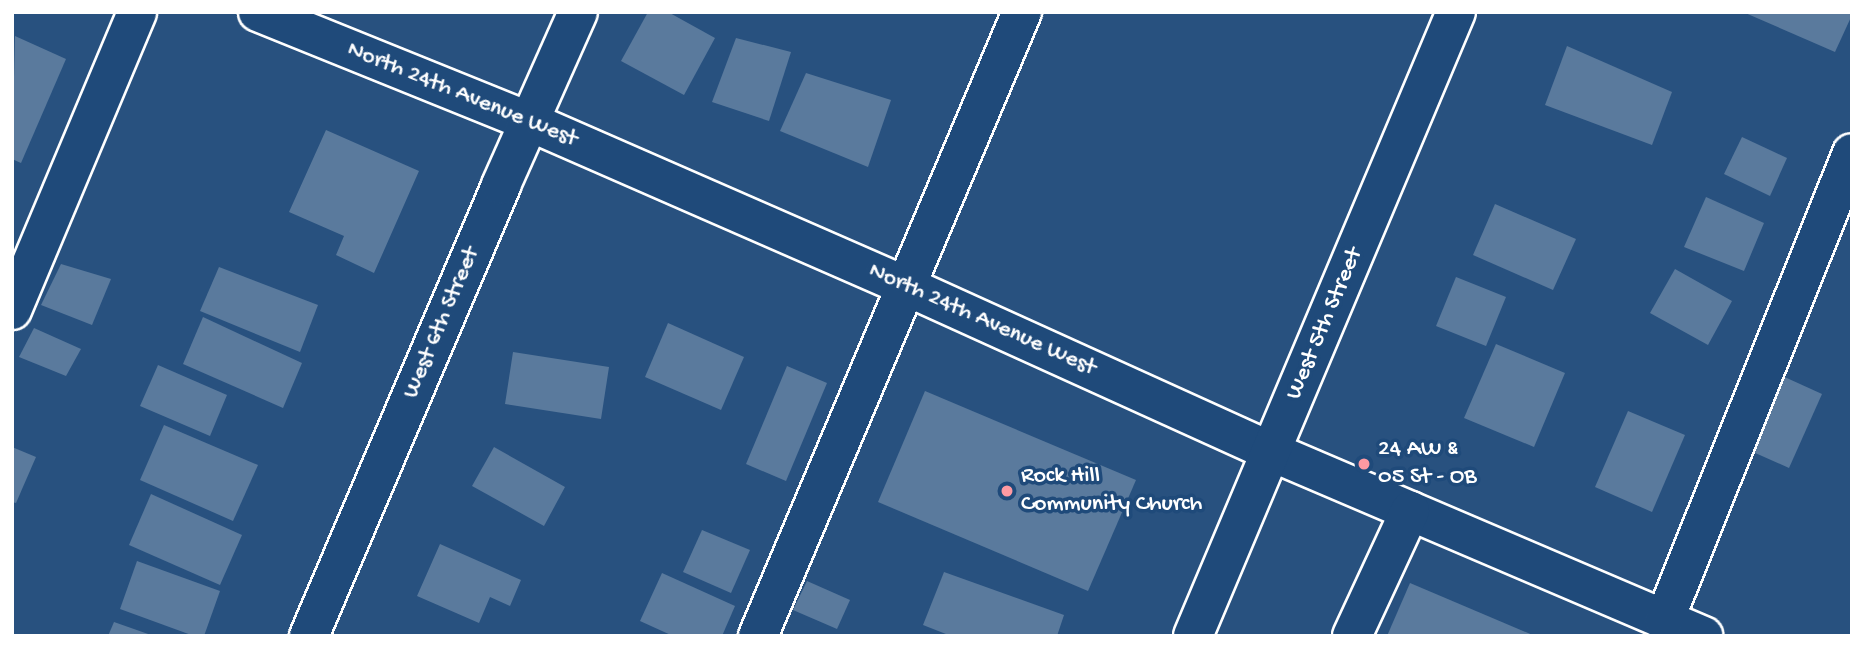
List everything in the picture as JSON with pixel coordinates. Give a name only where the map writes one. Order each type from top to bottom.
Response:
[{"type":"street","points":[[12,310],[137,12]]},
{"type":"street","name":"North 24th Avenue West","points":[[258,12],[528,121],[906,286],[1272,452],[1703,636]]},
{"type":"street","name":"West 6th Street","points":[[309,636],[528,121],[578,12]]},
{"type":"street","points":[[758,636],[1022,12]]},
{"type":"street","name":"West 5th Street","points":[[1194,636],[1456,12]]},
{"type":"street","points":[[1664,621],[1852,153]]},
{"type":"street","points":[[1352,636],[1410,512]]},
{"type":"building","points":[[648,12],[668,12],[715,38],[684,95],[621,61]]},
{"type":"building","points":[[1743,12],[1852,12],[1852,15],[1835,52]]},
{"type":"building","points":[[15,36],[66,59],[21,163],[12,159]]},
{"type":"building","points":[[736,38],[791,52],[769,121],[712,102]]},
{"type":"building","points":[[1567,46],[1672,92],[1652,145],[1545,105]]},
{"type":"building","points":[[806,73],[891,100],[868,167],[780,131]]},
{"type":"building","points":[[326,130],[419,171],[374,273],[336,255],[344,236],[289,212]]},
{"type":"building","points":[[1742,137],[1787,158],[1770,196],[1724,174]]},
{"type":"building","points":[[1706,197],[1764,223],[1744,271],[1684,247]]},
{"type":"building","points":[[1495,204],[1576,239],[1553,290],[1473,255]]},
{"type":"building","points":[[61,264],[111,279],[92,325],[41,305]]},
{"type":"building","points":[[219,267],[318,305],[300,352],[200,311]]},
{"type":"building","points":[[1675,269],[1732,301],[1708,345],[1650,313]]},
{"type":"building","points":[[1456,277],[1506,297],[1486,346],[1436,326]]},
{"type":"building","points":[[203,317],[302,363],[283,408],[183,364]]},
{"type":"building","points":[[668,323],[744,357],[721,410],[645,377]]},
{"type":"building","points":[[34,328],[81,349],[66,376],[19,357]]},
{"type":"building","points":[[1496,344],[1565,373],[1534,447],[1464,418]]},
{"type":"building","points":[[513,352],[609,367],[601,419],[505,404]]},
{"type":"building","points":[[158,365],[227,395],[210,436],[140,406]]},
{"type":"building","points":[[787,366],[827,383],[786,481],[746,464]]},
{"type":"building","points":[[1778,374],[1822,394],[1789,468],[1744,448]]},
{"type":"building","name":"Rock Hill Community Church","points":[[925,391],[1136,480],[1088,591],[878,502]]},
{"type":"building","points":[[1628,411],[1685,435],[1652,512],[1595,487]]},
{"type":"building","points":[[164,425],[258,465],[233,521],[140,480]]},
{"type":"building","points":[[12,447],[36,457],[16,503],[12,502]]},
{"type":"building","points":[[494,447],[565,487],[544,526],[472,486]]},
{"type":"building","points":[[151,494],[242,535],[220,585],[129,545]]},
{"type":"building","points":[[702,530],[750,550],[731,593],[683,572]]},
{"type":"building","points":[[440,544],[521,580],[510,606],[490,597],[479,623],[417,596]]},
{"type":"building","points":[[137,561],[220,591],[204,636],[194,636],[120,609]]},
{"type":"building","points":[[944,572],[1064,615],[1057,636],[951,636],[923,625]]},
{"type":"building","points":[[662,573],[735,606],[722,636],[673,636],[640,621]]},
{"type":"building","points":[[807,581],[850,600],[837,629],[793,610]]},
{"type":"building","points":[[1410,583],[1535,636],[1387,636]]},
{"type":"building","points":[[114,622],[151,635],[151,636],[108,636]]},
{"type":"place","name":"24 AW & 05 St - OB","points":[[1364,464]]},
{"type":"place","name":"Rock Hill Community Church","points":[[1007,491]]}]
